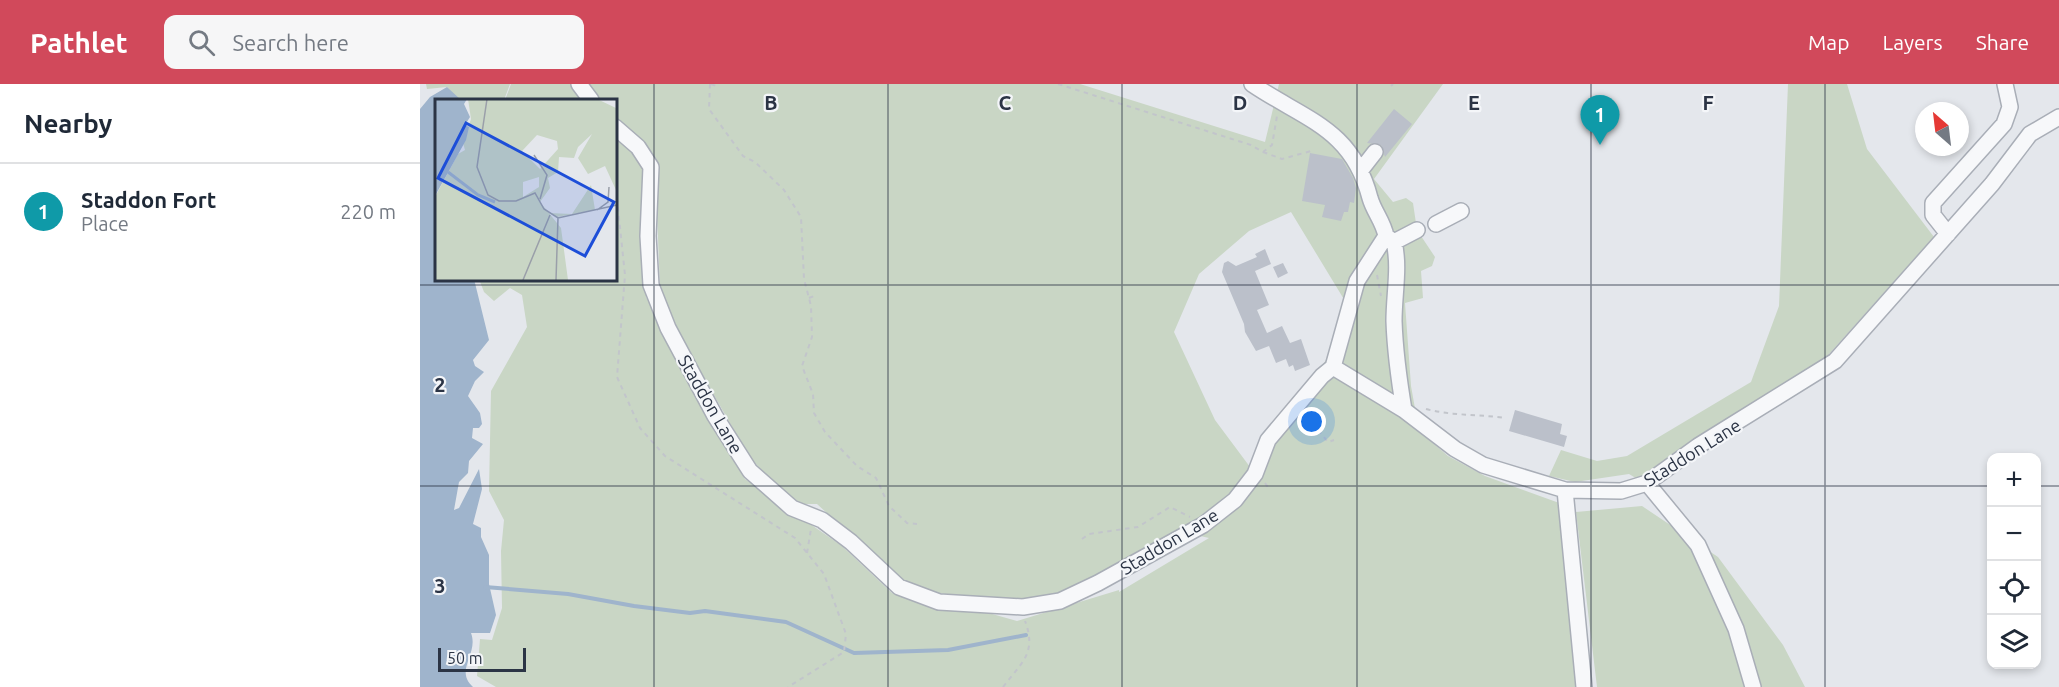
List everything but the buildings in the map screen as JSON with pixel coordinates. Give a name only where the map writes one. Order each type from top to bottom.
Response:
[{"type":"street","points":[[579,84],[590,99]]},
{"type":"street","points":[[1251,84],[1315,120],[1348,150],[1361,170],[1372,203],[1383,221],[1397,255],[1395,321],[1397,368],[1406,412]]},
{"type":"street","points":[[1948,234],[1933,215],[1933,203],[2004,124],[2010,107],[2005,84]]},
{"type":"street","name":"Staddon Lane","points":[[616,128],[638,147],[651,167],[648,236],[651,285],[668,328],[715,416],[750,471],[792,508],[822,520],[851,542],[899,587],[939,602],[1020,607],[1060,601],[1098,583],[1203,525],[1234,500],[1255,474],[1268,440],[1322,376],[1333,367],[1406,412],[1455,449],[1483,465],[1565,490],[1621,491],[1647,483],[1698,446],[1835,361],[2013,160],[2030,134],[2059,117]]},
{"type":"street","points":[[1361,170],[1375,152]]},
{"type":"street","points":[[1436,224],[1461,211]]},
{"type":"street","points":[[1333,367],[1357,281],[1390,239],[1417,230]]},
{"type":"street","points":[[1647,483],[1698,545],[1736,629],[1753,687]]},
{"type":"street","points":[[1565,490],[1584,687]]},
{"type":"path","points":[[719,87],[711,84],[709,109],[743,156],[754,162],[784,190],[801,217],[804,279],[809,298],[812,337],[802,366],[813,394],[813,413],[825,432],[857,466],[876,478],[889,506],[907,523],[917,524]]},
{"type":"path","points":[[1058,84],[1251,145],[1282,159],[1311,151]]},
{"type":"path","points":[[1263,152],[1272,145],[1278,110],[1290,108]]},
{"type":"path","points":[[616,190],[625,275],[617,377],[639,428],[665,456],[795,538],[824,574],[846,634],[844,652],[788,687]]},
{"type":"path","points":[[809,298],[817,295]]},
{"type":"path","points":[[1298,404],[1328,442],[1334,440]]},
{"type":"path","points":[[1406,412],[1423,408],[1450,416],[1481,414],[1505,418]]},
{"type":"path","points":[[1082,539],[1089,534],[1138,527],[1170,507],[1188,517],[1197,516]]},
{"type":"path","points":[[807,553],[813,517]]},
{"type":"path","points":[[1003,687],[1029,653],[1031,637],[1020,607]]},
{"type":"green space","points":[[426,84],[510,84],[504,99],[458,99],[447,87],[427,89]]},
{"type":"green space","points":[[511,84],[574,84],[584,99],[505,99]]},
{"type":"green space","points":[[587,84],[1080,84],[1265,142],[1279,84],[1443,84],[1374,179],[1393,202],[1406,198],[1413,203],[1417,230],[1435,257],[1432,266],[1421,271],[1423,298],[1405,303],[1411,386],[1419,431],[1448,456],[1485,476],[1562,504],[1578,687],[496,687],[477,676],[480,639],[492,640],[502,608],[501,551],[504,520],[489,491],[491,391],[527,327],[522,295],[510,288],[494,301],[484,292],[479,280],[616,280],[616,134],[634,150],[646,169],[646,297],[745,479],[842,546],[892,593],[928,606],[978,610],[1017,621],[1119,590],[1119,592],[1209,538],[1183,532],[1058,598],[1020,604],[938,593],[907,582],[888,569],[817,504],[802,504],[781,490],[750,458],[684,343],[660,288],[655,163],[641,142],[616,121],[616,99],[597,99]],"holes":[[[1291,212],[1345,301],[1331,353],[1250,467],[1215,420],[1174,332],[1199,274],[1249,231]]]},
{"type":"green space","points":[[1788,84],[1847,84],[1867,149],[1934,237],[1821,363],[1765,395],[1639,480],[1629,474],[1575,482],[1549,476],[1561,450],[1597,461],[1627,456],[1751,382],[1779,306]]},
{"type":"green space","points":[[1642,506],[1718,557],[1783,645],[1805,687],[1597,687],[1576,512]]},
{"type":"water","points":[[447,87],[460,99],[435,99],[435,280],[474,280],[489,340],[473,360],[475,366],[484,372],[475,381],[468,396],[480,413],[482,424],[479,428],[473,428],[472,438],[483,444],[469,461],[468,473],[459,482],[454,510],[459,508],[479,469],[482,489],[473,524],[481,528],[481,537],[489,555],[489,584],[496,615],[490,633],[471,633],[473,641],[466,674],[473,687],[420,687],[420,109],[430,97]]},
{"type":"waterway","points":[[485,587],[568,594],[634,606],[690,613],[705,611],[786,622],[854,653],[948,650],[1026,635]]},
{"type":"place","name":"Staddon Fort","points":[[1600,145]]}]
